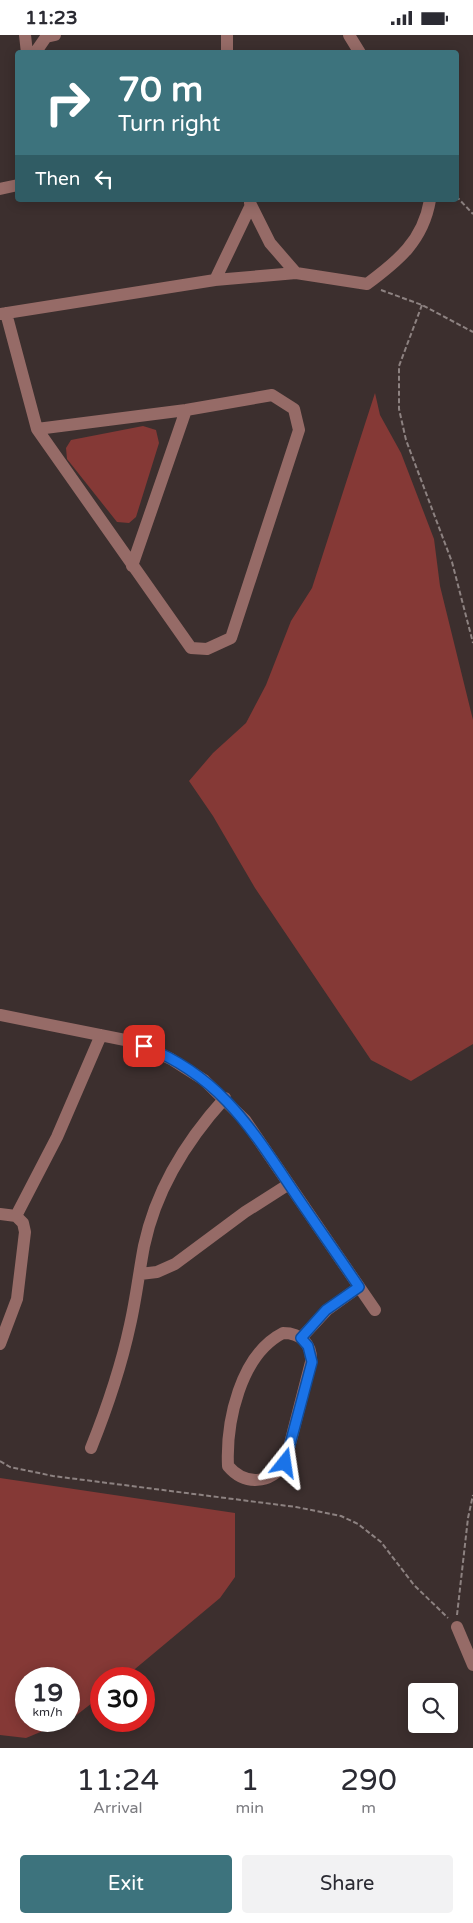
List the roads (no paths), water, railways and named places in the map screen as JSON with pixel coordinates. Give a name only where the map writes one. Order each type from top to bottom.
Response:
[{"type":"street","points":[[25,35],[27,50]]},
{"type":"street","points":[[37,50],[46,37],[55,35]]},
{"type":"street","points":[[350,35],[358,50]]},
{"type":"street","points":[[0,189],[15,186]]},
{"type":"street","points":[[36,429],[186,409],[272,395],[294,409],[299,429],[231,638],[207,649],[191,648],[132,567],[36,429],[3,314],[215,280],[296,273],[367,284],[392,265],[409,247],[426,221],[430,202]]},
{"type":"street","points":[[250,204],[270,243],[296,273]]},
{"type":"street","points":[[215,280],[250,204]]},
{"type":"street","points":[[132,567],[186,409]]},
{"type":"street","points":[[0,1015],[134,1042],[188,1069],[225,1098],[245,1120],[375,1310]]},
{"type":"street","points":[[16,1216],[57,1137],[101,1035]]},
{"type":"street","points":[[91,1448],[122,1357],[149,1228],[165,1184],[194,1135],[225,1098]]},
{"type":"street","points":[[140,1274],[157,1272],[175,1264],[237,1218],[289,1184]]},
{"type":"street","points":[[0,1214],[16,1216],[23,1223],[25,1232],[20,1282],[12,1316],[0,1344]]},
{"type":"street","points":[[301,1338],[326,1310],[359,1287]]},
{"type":"street","points":[[290,1333],[301,1338],[308,1346],[312,1362],[285,1463],[275,1475],[268,1478],[260,1480],[245,1479],[228,1466],[229,1430],[238,1394],[254,1362],[276,1336],[290,1333]]},
{"type":"street","points":[[457,1627],[473,1665]]}]
